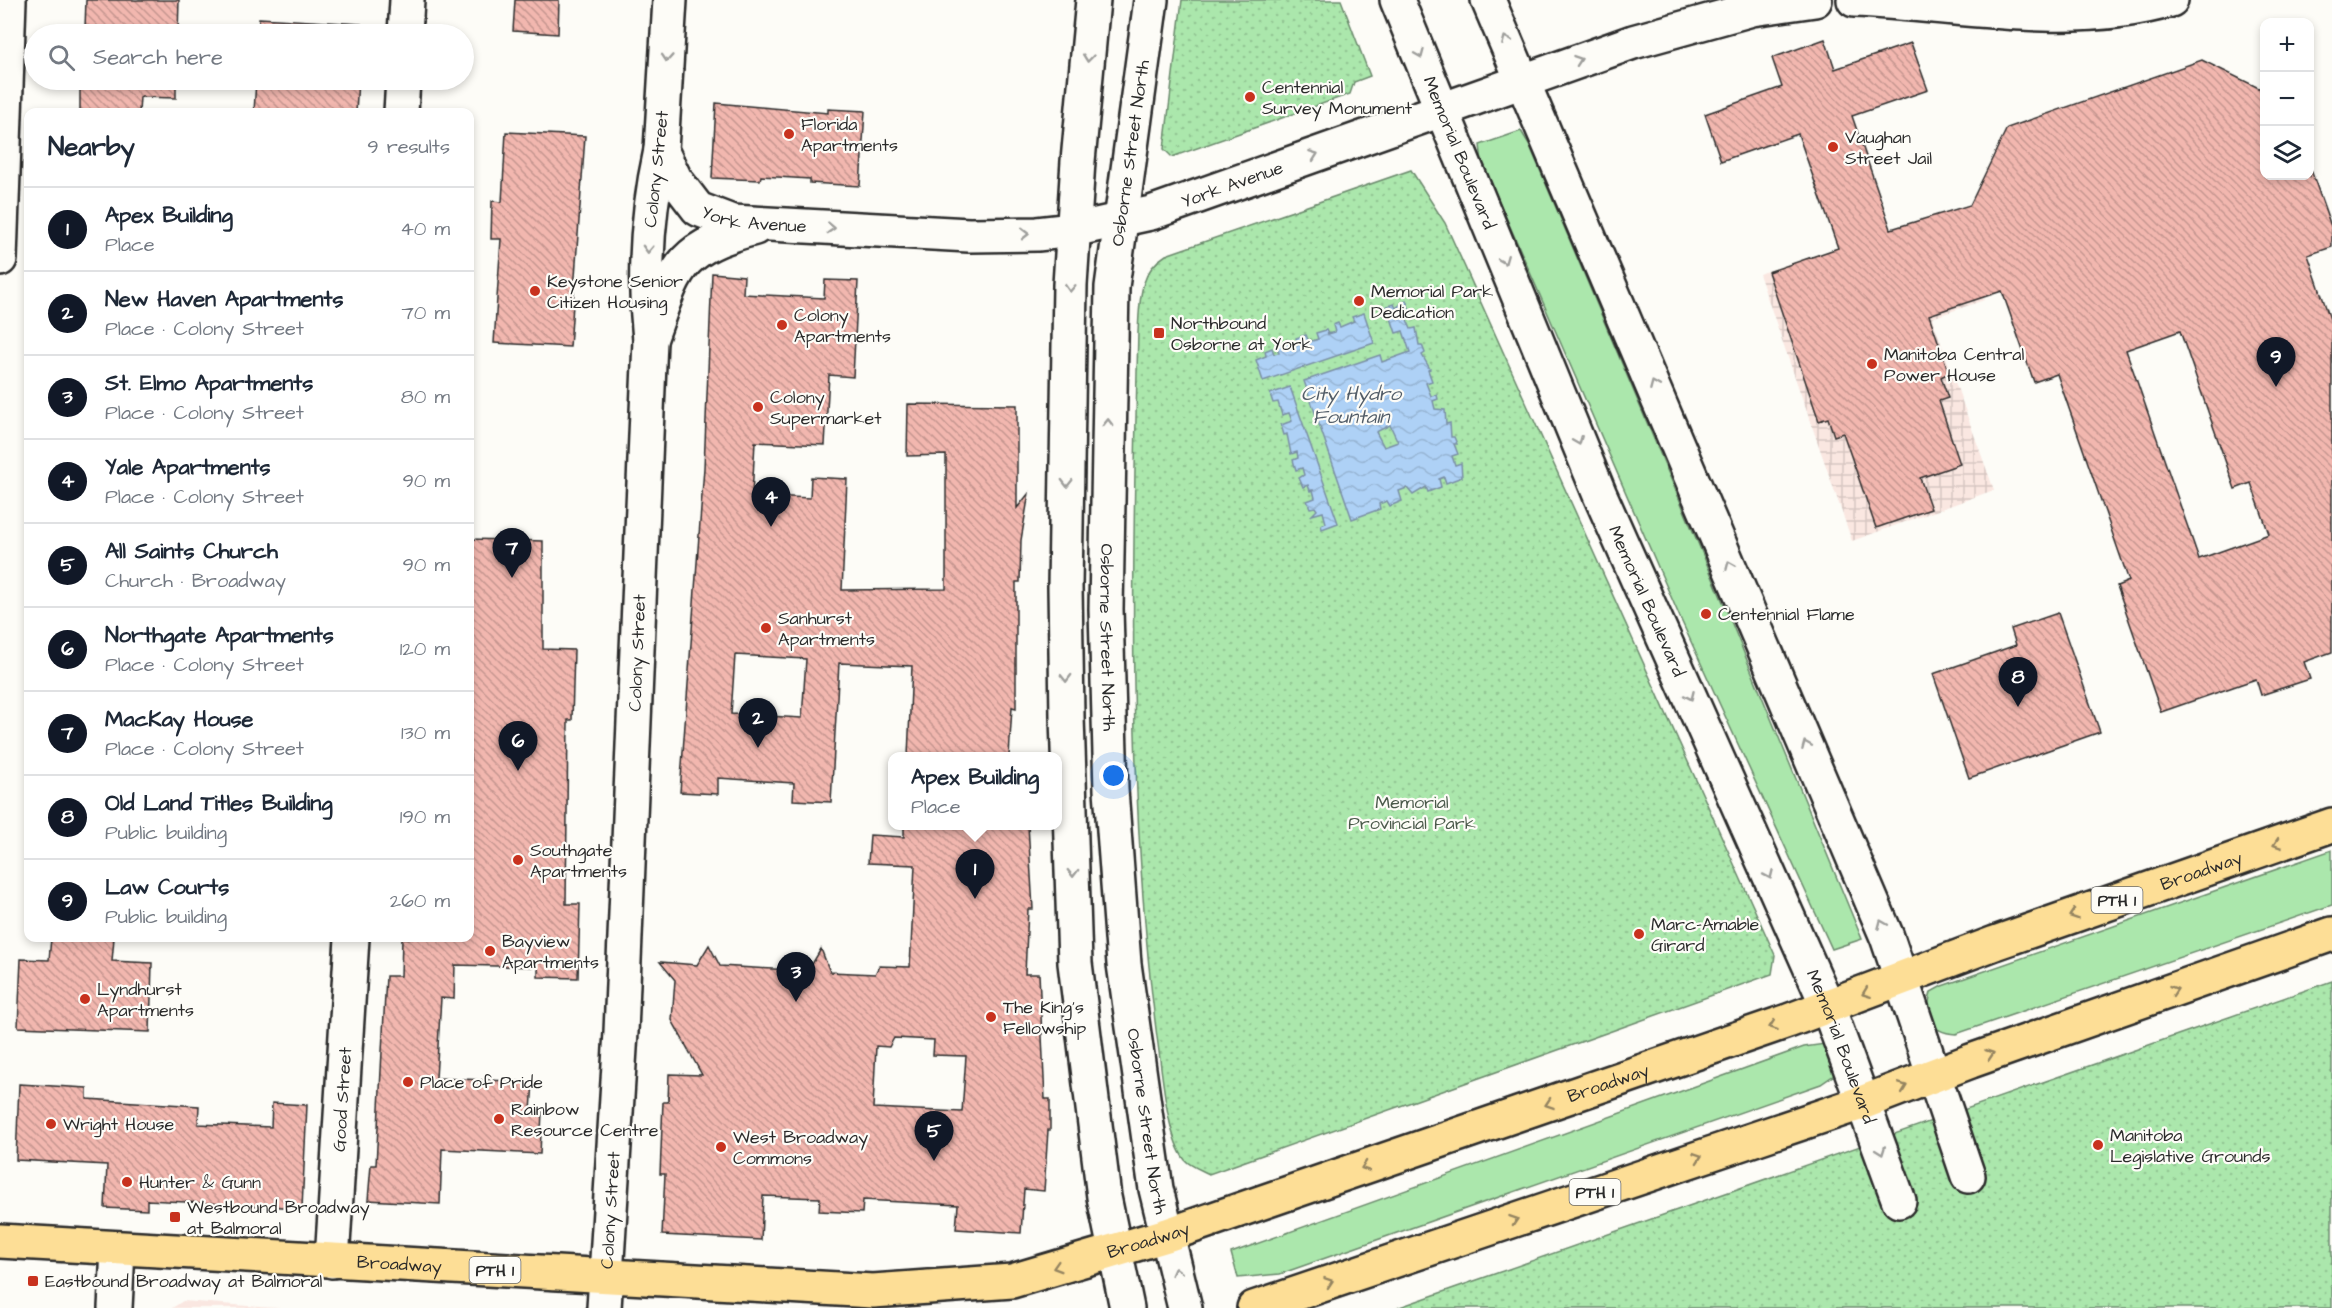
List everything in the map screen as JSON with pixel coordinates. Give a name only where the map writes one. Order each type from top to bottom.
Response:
[{"type":"highway","name":"Broadway","points":[[0,1241],[118,1250],[873,1291],[1012,1281],[1167,1235],[1828,1007],[2005,939],[2332,825]]},
{"type":"highway","name":"PTH 1","points":[[1254,1308],[1864,1102],[2332,934]]},
{"type":"highway","name":"Broadway","points":[[873,1291],[921,1308]]},
{"type":"main road","points":[[0,259],[9,0]]},
{"type":"main road","points":[[406,24],[407,0]]},
{"type":"main road","name":"Colony Street","points":[[604,1308],[621,1032],[650,340],[646,302],[650,199],[661,150],[670,0]]},
{"type":"main road","points":[[1093,0],[1073,230],[1065,587],[1075,963],[1092,1110],[1114,1251],[1127,1308]]},
{"type":"main road","name":"Osborne Street North","points":[[1151,0],[1112,287],[1106,609],[1111,790],[1124,964],[1156,1189],[1185,1308]]},
{"type":"main road","name":"Memorial Boulevard","points":[[1397,0],[1600,495],[1828,1007],[1899,1201]]},
{"type":"main road","points":[[1488,0],[1903,978],[1968,1176]]},
{"type":"main road","name":"York Avenue","points":[[661,150],[675,179],[698,208],[732,222],[969,235],[1037,234],[1073,230],[1151,213],[1671,29],[1752,9],[1815,0]]},
{"type":"main road","points":[[1854,0],[2084,14],[2140,8],[2171,0]]},
{"type":"main road","points":[[401,108],[402,90]]},
{"type":"main road","points":[[650,340],[676,274],[694,252],[723,237],[770,225]]},
{"type":"main road","name":"Good Street","points":[[332,1261],[352,942]]},
{"type":"main road","points":[[115,1308],[118,1250]]},
{"type":"shaded area","name":"Manitoba Central Power House","points":[[1954,210],[1984,300],[1932,318],[1994,490],[1852,541],[1759,274]]},
{"type":"shaded area","points":[[183,1301],[261,1307],[281,1308],[172,1308]]},
{"type":"green space","points":[[1182,0],[1341,0],[1370,76],[1354,82],[1350,94],[1172,157],[1164,149]]},
{"type":"green space","points":[[1521,131],[1529,144],[1723,602],[1862,939],[1832,949],[1682,622],[1482,162],[1480,145]]},
{"type":"green space","name":"Memorial Provincial Park","points":[[1411,170],[1445,223],[1775,955],[1772,974],[1209,1174],[1185,1160],[1173,1135],[1163,1084],[1147,949],[1136,774],[1133,597],[1138,332],[1142,289],[1150,270],[1166,255]]},
{"type":"green space","points":[[2332,850],[2332,905],[1956,1034],[1939,1030],[1931,1022],[1928,1009],[1931,992],[1942,986]]},
{"type":"green space","name":"Manitoba Legislative Grounds","points":[[2332,981],[2332,1308],[1397,1308]]},
{"type":"green space","points":[[1825,1044],[1835,1058],[1834,1075],[1821,1084],[1280,1274],[1238,1278],[1231,1253],[1804,1047]]},
{"type":"water","name":"City Hydro Fountain","points":[[1406,300],[1411,313],[1405,315],[1411,329],[1416,328],[1419,345],[1422,345],[1425,353],[1422,355],[1430,369],[1428,370],[1432,381],[1426,383],[1431,396],[1437,395],[1438,399],[1433,401],[1435,409],[1445,410],[1446,424],[1450,423],[1451,437],[1454,437],[1457,444],[1454,444],[1458,454],[1452,456],[1455,465],[1461,463],[1462,477],[1446,483],[1444,477],[1439,479],[1441,487],[1428,492],[1426,487],[1413,495],[1407,488],[1399,491],[1402,501],[1390,506],[1387,501],[1379,504],[1380,509],[1352,519],[1304,381],[1380,355],[1382,362],[1410,352],[1403,331],[1396,333],[1387,306],[1394,304],[1396,308]],"holes":[[[1390,425],[1398,442],[1384,447],[1376,432]]]},
{"type":"water","name":"City Hydro Fountain","points":[[1364,313],[1374,343],[1263,381],[1256,360],[1266,356],[1265,351],[1272,348],[1274,354],[1279,353],[1276,345],[1291,342],[1293,347],[1298,345],[1296,338],[1306,335],[1309,342],[1318,339],[1316,333],[1326,330],[1328,334],[1335,332],[1333,325],[1338,323],[1340,327],[1354,321],[1352,317]]},
{"type":"water","name":"City Hydro Fountain","points":[[1290,387],[1338,523],[1322,529],[1321,525],[1326,523],[1323,512],[1312,515],[1317,510],[1315,507],[1310,508],[1307,501],[1315,498],[1313,490],[1310,491],[1308,485],[1303,487],[1299,478],[1304,475],[1302,468],[1296,470],[1293,460],[1298,458],[1297,452],[1291,454],[1287,434],[1284,435],[1281,425],[1292,421],[1289,413],[1282,415],[1278,402],[1273,403],[1270,394]]},
{"type":"building","points":[[86,0],[179,0],[178,24],[85,24]]},
{"type":"building","points":[[515,0],[559,0],[558,34],[513,31]]},
{"type":"building","points":[[259,18],[361,24],[259,24]]},
{"type":"building","points":[[1825,39],[1835,69],[1911,43],[1928,90],[1852,116],[1891,229],[1970,205],[2007,128],[2202,60],[2260,89],[2260,180],[2314,178],[2332,229],[2332,247],[2308,255],[2332,325],[2332,652],[2304,662],[2310,679],[2261,695],[2256,679],[2161,712],[2117,586],[2129,581],[2057,374],[2034,382],[2002,291],[1929,315],[1949,373],[1941,377],[1948,398],[1939,401],[1960,464],[1920,478],[1931,509],[1876,528],[1843,433],[1834,436],[1828,418],[1819,421],[1768,272],[1838,248],[1798,134],[1721,161],[1705,114],[1782,87],[1772,58]],"holes":[[[2180,331],[2235,489],[2251,483],[2269,534],[2199,559],[2126,350]]]},
{"type":"building","points":[[80,90],[176,90],[176,98],[140,97],[139,108],[80,108]]},
{"type":"building","points":[[255,90],[357,90],[356,108],[254,108]]},
{"type":"building","name":"Florida Apartments","points":[[716,103],[828,113],[828,109],[865,111],[860,186],[810,183],[810,179],[761,176],[760,180],[712,178]]},
{"type":"building","name":"Keystone Senior Citizen Housing","points":[[506,132],[585,136],[570,347],[494,343],[501,239],[491,239],[492,201],[502,202]]},
{"type":"building","points":[[712,273],[744,276],[743,294],[824,298],[825,280],[858,281],[853,377],[829,375],[825,445],[755,442],[752,495],[810,498],[811,477],[847,479],[842,590],[946,589],[946,455],[907,456],[908,404],[1017,405],[1017,508],[1029,493],[1021,540],[1020,582],[1016,582],[1016,708],[1012,707],[1009,752],[908,752],[912,666],[839,663],[831,802],[793,800],[794,783],[718,778],[718,794],[680,792],[704,468]],"holes":[[[735,655],[806,659],[802,718],[731,714]]]},
{"type":"building","points":[[474,539],[543,541],[543,649],[574,650],[572,720],[568,720],[566,904],[580,904],[578,978],[538,977],[538,967],[455,965],[454,999],[441,998],[436,1078],[533,1082],[531,1111],[542,1111],[540,1154],[442,1149],[440,1204],[368,1200],[371,1165],[376,1165],[386,976],[401,976],[402,942],[474,942]]},
{"type":"building","points":[[2058,613],[2100,732],[1969,778],[1933,674],[2016,645],[2011,629]]},
{"type":"building","points":[[904,830],[1028,830],[1033,909],[1028,909],[1025,974],[1039,974],[1045,1099],[1050,1099],[1050,1130],[1048,1130],[1044,1191],[1024,1189],[1021,1233],[956,1229],[958,1205],[863,1200],[862,1213],[819,1211],[820,1198],[763,1196],[761,1240],[662,1235],[665,1174],[660,1174],[663,1102],[668,1102],[669,1074],[702,1075],[672,1020],[675,980],[660,962],[697,965],[709,945],[720,966],[808,971],[821,949],[830,972],[875,974],[879,966],[910,967],[915,865],[868,863],[870,835],[904,837]],"holes":[[[894,1038],[934,1040],[933,1055],[966,1056],[962,1112],[873,1108],[876,1046],[889,1047]]]},
{"type":"building","name":"Lyndhurst Apartments","points":[[51,942],[114,942],[112,961],[152,963],[150,1032],[18,1027],[21,959],[49,960]]},
{"type":"building","points":[[19,1084],[87,1088],[87,1099],[199,1106],[198,1124],[271,1127],[272,1103],[307,1105],[302,1208],[147,1200],[147,1210],[105,1208],[107,1165],[16,1160]]},
{"type":"place","name":"Centennial Survey Monument","points":[[1250,97]]},
{"type":"place","name":"Florida Apartments","points":[[789,134]]},
{"type":"place","name":"Vaughan Street Jail","points":[[1833,147]]},
{"type":"place","name":"Keystone Senior Citizen Housing","points":[[535,291]]},
{"type":"place","name":"Memorial Park Dedication","points":[[1359,301]]},
{"type":"place","name":"Colony Apartments","points":[[782,325]]},
{"type":"place","name":"Northbound Osborne at York","points":[[1159,333]]},
{"type":"place","name":"Manitoba Central Power House","points":[[1872,364]]},
{"type":"place","name":"Law Courts","points":[[2276,387]]},
{"type":"place","name":"Colony Supermarket","points":[[758,407]]},
{"type":"place","name":"Yale Apartments","points":[[771,527]]},
{"type":"place","name":"MacKay House","points":[[512,578]]},
{"type":"place","name":"Centennial Flame","points":[[1706,614]]},
{"type":"place","name":"Sanhurst Apartments","points":[[766,628]]},
{"type":"place","name":"Old Land Titles Building","points":[[2018,707]]},
{"type":"place","name":"New Haven Apartments","points":[[758,748]]},
{"type":"place","name":"Northgate Apartments","points":[[518,771]]},
{"type":"place","name":"Southgate Apartments","points":[[518,860]]},
{"type":"place","name":"Apex Building","points":[[975,899]]},
{"type":"place","name":"Marc-Amable Girard","points":[[1639,934]]},
{"type":"place","name":"Bayview Apartments","points":[[490,951]]},
{"type":"place","name":"Lyndhurst Apartments","points":[[85,999]]},
{"type":"place","name":"St. Elmo Apartments","points":[[796,1002]]},
{"type":"place","name":"The King's Fellowship","points":[[991,1017]]},
{"type":"place","name":"Place of Pride","points":[[408,1082]]},
{"type":"place","name":"Rainbow Resource Centre","points":[[499,1119]]},
{"type":"place","name":"Wright House","points":[[51,1124]]},
{"type":"place","name":"Manitoba Legislative Grounds","points":[[2098,1145]]},
{"type":"place","name":"West Broadway Commons","points":[[721,1147]]},
{"type":"place","name":"All Saints Church","points":[[934,1161]]},
{"type":"place","name":"Hunter & Gunn","points":[[127,1182]]},
{"type":"place","name":"Westbound Broadway at Balmoral","points":[[175,1217]]},
{"type":"place","name":"Eastbound Broadway at Balmoral","points":[[33,1281]]}]
